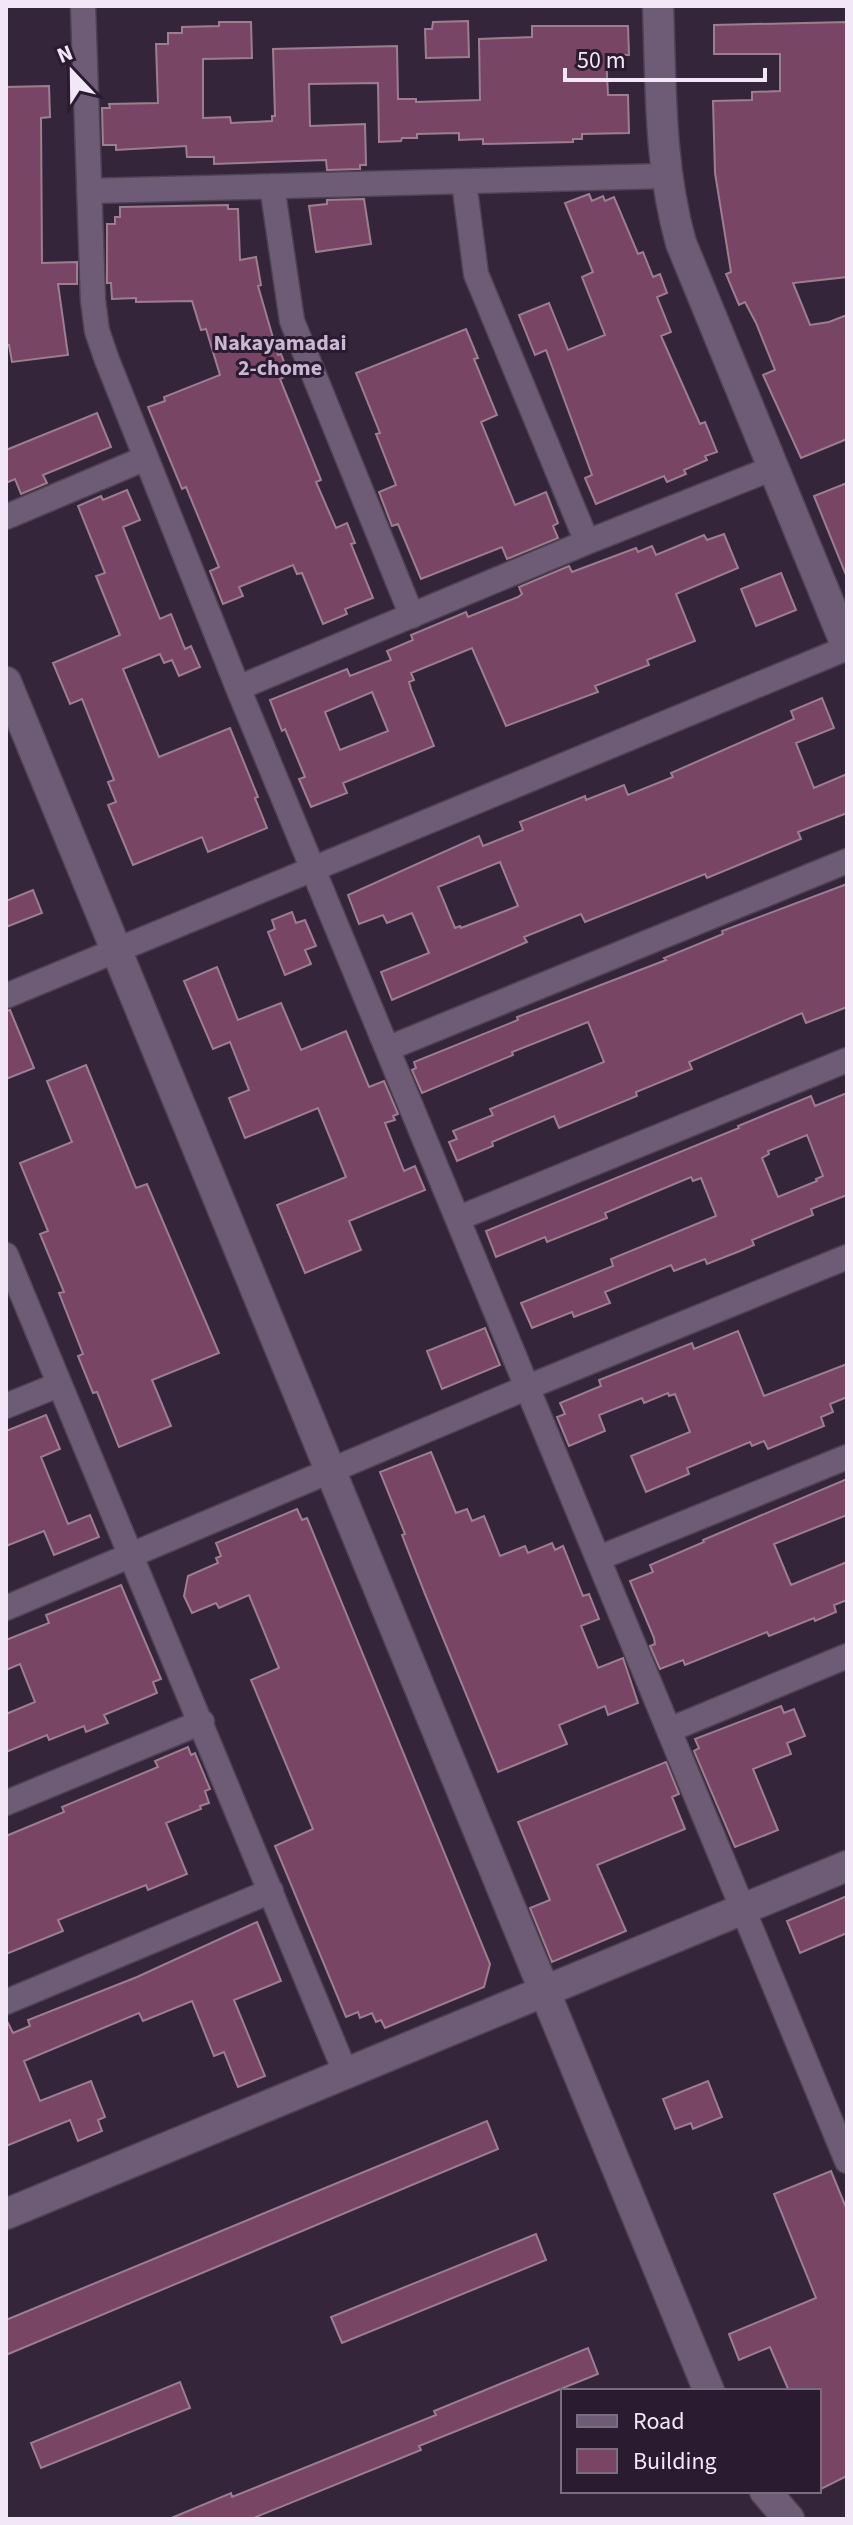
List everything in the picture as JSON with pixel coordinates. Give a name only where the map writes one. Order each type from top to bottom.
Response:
[{"type":"street","points":[[83,6],[93,300],[97,331],[238,688],[847,2161]]},
{"type":"street","points":[[6,996],[847,648],[690,270],[671,209],[665,176],[658,6]]},
{"type":"street","points":[[89,191],[665,176]]},
{"type":"street","points":[[464,182],[476,274],[587,542]]},
{"type":"street","points":[[272,186],[292,321],[412,616]]},
{"type":"street","points":[[6,517],[146,458]]},
{"type":"street","points":[[238,688],[773,468]]},
{"type":"street","points":[[6,682],[708,2389]]},
{"type":"street","points":[[389,1048],[847,861]]},
{"type":"street","points":[[459,1218],[847,1060]]},
{"type":"street","points":[[6,1255],[346,2074]]},
{"type":"street","points":[[6,1608],[528,1387],[847,1257]]},
{"type":"street","points":[[6,1406],[58,1385]]},
{"type":"street","points":[[599,1558],[847,1457]]},
{"type":"street","points":[[669,1730],[847,1656]]},
{"type":"street","points":[[6,1803],[202,1722]]},
{"type":"street","points":[[6,2214],[847,1866]]},
{"type":"street","points":[[6,2002],[271,1891]]},
{"type":"street","points":[[767,2493],[789,2519]]},
{"type":"building","points":[[468,21],[469,57],[426,58],[425,29],[432,29],[433,22]]},
{"type":"building","points":[[219,22],[251,22],[252,58],[203,59],[203,118],[230,117],[231,123],[272,121],[272,116],[275,116],[273,49],[397,46],[398,99],[416,99],[416,102],[480,100],[479,39],[532,37],[532,26],[628,26],[629,55],[606,55],[608,95],[628,95],[629,133],[582,134],[582,139],[573,139],[573,142],[483,144],[483,139],[459,140],[459,133],[417,134],[417,138],[379,142],[378,83],[309,84],[310,126],[365,124],[366,165],[360,165],[360,169],[327,170],[326,160],[214,164],[214,157],[187,157],[186,146],[116,150],[116,145],[103,145],[102,108],[110,108],[109,104],[158,103],[156,44],[168,44],[168,33],[182,33],[182,27],[219,26]]},
{"type":"building","points":[[847,22],[847,277],[793,283],[810,325],[847,315],[847,439],[801,458],[763,375],[775,370],[756,323],[745,302],[739,305],[726,274],[731,272],[715,173],[713,101],[752,100],[752,92],[780,91],[780,54],[714,54],[714,25]]},
{"type":"building","points":[[49,86],[50,117],[41,118],[42,263],[77,262],[77,284],[58,284],[68,355],[12,362],[9,345],[6,345],[6,87]]},
{"type":"building","points":[[589,194],[592,201],[603,196],[605,201],[614,197],[638,254],[643,252],[653,277],[660,274],[667,293],[657,297],[671,332],[661,336],[700,424],[705,422],[717,452],[684,470],[686,474],[667,482],[664,476],[596,504],[585,478],[592,475],[546,350],[535,355],[519,315],[549,303],[568,350],[605,335],[582,277],[593,272],[565,203]]},
{"type":"building","points":[[364,199],[371,244],[316,252],[309,206],[327,204],[327,200]]},
{"type":"building","points":[[228,205],[228,209],[238,209],[240,260],[256,257],[261,285],[258,286],[278,355],[281,354],[289,375],[280,379],[321,480],[316,482],[336,528],[347,523],[355,543],[351,544],[373,598],[345,609],[347,614],[323,624],[302,573],[297,574],[293,565],[239,587],[243,596],[223,604],[210,571],[219,567],[148,407],[165,401],[164,397],[220,375],[206,329],[201,330],[192,301],[112,299],[111,283],[107,283],[107,224],[115,224],[115,217],[120,217],[120,207]]},
{"type":"building","points":[[466,329],[478,358],[474,359],[497,415],[481,422],[515,505],[546,492],[558,523],[553,526],[558,538],[507,559],[502,547],[421,579],[398,524],[392,526],[379,492],[396,485],[376,434],[380,433],[356,373]]},
{"type":"building","points":[[97,413],[111,447],[43,475],[47,483],[21,494],[15,479],[6,483],[6,450]]},
{"type":"building","points":[[847,483],[847,574],[846,575],[814,496]]},
{"type":"building","points":[[127,490],[140,520],[123,527],[160,619],[171,614],[185,649],[191,646],[200,667],[179,676],[172,660],[164,663],[160,654],[123,669],[159,757],[230,728],[267,828],[208,852],[202,837],[133,865],[108,805],[116,802],[108,782],[114,780],[82,699],[70,704],[53,663],[120,635],[96,576],[105,573],[78,506]]},
{"type":"building","points":[[724,534],[738,568],[676,594],[695,641],[647,660],[649,665],[595,686],[598,692],[506,726],[472,648],[411,673],[414,680],[409,682],[411,689],[434,746],[343,783],[347,793],[311,807],[299,779],[305,777],[270,700],[347,669],[350,676],[391,660],[387,651],[413,640],[411,635],[466,612],[468,617],[518,597],[522,594],[519,587],[569,566],[572,572],[636,548],[638,552],[652,546],[656,555],[704,535],[707,540]],"holes":[[[372,692],[388,731],[340,750],[325,712]]]},
{"type":"building","points":[[781,573],[796,610],[756,626],[741,589]]},
{"type":"building","points":[[822,698],[834,728],[796,743],[814,788],[847,774],[847,813],[798,832],[801,839],[707,878],[705,874],[585,922],[581,914],[524,937],[527,942],[392,1000],[381,972],[429,953],[412,913],[387,923],[383,915],[359,924],[348,895],[479,836],[483,846],[523,830],[520,822],[585,796],[586,800],[624,785],[628,795],[673,777],[671,773],[794,719],[791,711]],"holes":[[[500,862],[518,906],[455,928],[438,887]]]},
{"type":"building","points":[[847,884],[847,1007],[806,1023],[802,1013],[689,1062],[692,1069],[636,1092],[637,1096],[559,1128],[554,1116],[492,1142],[493,1146],[457,1161],[449,1142],[457,1139],[453,1131],[493,1115],[490,1109],[604,1062],[588,1022],[422,1093],[412,1070],[416,1068],[414,1062],[518,1020],[517,1017],[666,960],[664,958],[723,934],[722,931]]},
{"type":"building","points":[[33,890],[42,913],[6,927],[6,901]]},
{"type":"building","points":[[292,912],[296,923],[305,920],[316,946],[305,950],[311,964],[285,975],[268,932],[275,929],[272,920]]},
{"type":"building","points":[[217,967],[238,1020],[281,1003],[301,1050],[346,1031],[369,1087],[384,1081],[398,1114],[393,1116],[395,1120],[385,1123],[404,1171],[415,1166],[425,1190],[349,1221],[361,1250],[305,1273],[277,1205],[346,1177],[318,1108],[245,1138],[229,1098],[249,1090],[230,1042],[213,1049],[184,981]]},
{"type":"building","points":[[10,1010],[34,1068],[6,1079],[6,1011]]},
{"type":"building","points":[[86,1065],[136,1188],[147,1184],[219,1353],[152,1380],[171,1426],[119,1447],[97,1392],[93,1393],[78,1356],[83,1354],[59,1293],[64,1292],[40,1234],[48,1231],[20,1163],[72,1142],[47,1081]]},
{"type":"building","points":[[847,1093],[847,1195],[811,1209],[813,1215],[752,1240],[754,1245],[740,1251],[707,1264],[705,1259],[674,1271],[671,1265],[605,1292],[610,1303],[574,1317],[572,1312],[532,1328],[521,1303],[613,1266],[611,1259],[716,1216],[701,1178],[693,1181],[691,1177],[605,1213],[607,1218],[547,1242],[545,1237],[496,1257],[486,1231],[811,1096],[815,1106]],"holes":[[[807,1135],[823,1176],[778,1197],[762,1158],[769,1154],[768,1151]]]},
{"type":"building","points":[[485,1328],[500,1365],[442,1389],[427,1351]]},
{"type":"building","points":[[738,1331],[764,1396],[847,1364],[847,1397],[830,1404],[833,1412],[821,1417],[824,1426],[768,1449],[764,1441],[752,1446],[750,1442],[687,1468],[689,1474],[646,1492],[631,1456],[690,1432],[675,1394],[669,1396],[668,1393],[644,1403],[642,1398],[599,1415],[605,1431],[569,1446],[557,1417],[565,1414],[560,1403],[601,1386],[599,1380],[692,1343],[694,1349]]},
{"type":"building","points":[[46,1415],[60,1449],[41,1457],[68,1524],[90,1515],[99,1537],[54,1555],[44,1531],[6,1546],[6,1431]]},
{"type":"building","points":[[431,1452],[456,1513],[467,1509],[472,1521],[484,1516],[500,1556],[525,1546],[528,1553],[552,1543],[555,1550],[563,1546],[583,1596],[589,1594],[599,1619],[581,1626],[598,1668],[623,1658],[638,1703],[608,1715],[605,1706],[559,1725],[567,1744],[498,1772],[425,1594],[380,1472]]},
{"type":"building","points":[[847,1479],[847,1515],[774,1544],[791,1585],[847,1562],[847,1600],[834,1605],[836,1612],[769,1636],[767,1632],[685,1665],[683,1660],[660,1669],[650,1646],[655,1644],[654,1638],[630,1581],[653,1572],[650,1565],[703,1540]]},
{"type":"building","points":[[297,1509],[302,1520],[307,1518],[490,1964],[484,1987],[385,2028],[381,2020],[376,2022],[372,2013],[360,2018],[358,2012],[346,2017],[275,1846],[313,1829],[251,1680],[279,1668],[249,1595],[219,1608],[216,1603],[192,1613],[184,1596],[188,1576],[218,1563],[216,1558],[221,1556],[216,1543]]},
{"type":"building","points":[[121,1585],[161,1679],[153,1682],[157,1693],[104,1715],[108,1723],[86,1732],[84,1726],[49,1740],[47,1735],[6,1752],[6,1714],[35,1702],[20,1664],[6,1670],[6,1640],[49,1623],[46,1615]]},
{"type":"building","points":[[781,1706],[784,1713],[794,1709],[805,1736],[787,1743],[791,1754],[753,1769],[778,1830],[735,1847],[694,1751],[699,1748],[695,1739]]},
{"type":"building","points":[[188,1747],[191,1755],[195,1753],[210,1789],[205,1791],[209,1803],[166,1823],[187,1874],[148,1890],[146,1885],[58,1920],[63,1931],[6,1954],[6,1836],[64,1812],[62,1807],[158,1767],[155,1761]]},
{"type":"building","points":[[666,1762],[679,1794],[672,1797],[685,1829],[597,1865],[626,1931],[552,1962],[530,1908],[550,1900],[518,1822]]},
{"type":"building","points":[[847,1896],[847,1933],[800,1953],[787,1921]]},
{"type":"building","points":[[257,1922],[281,1981],[234,2000],[265,2076],[238,2087],[224,2052],[214,2056],[192,2001],[143,2021],[139,2013],[24,2061],[40,2101],[91,2081],[105,2117],[98,2120],[102,2131],[78,2141],[70,2120],[6,2146],[6,2019],[13,2033],[30,2026],[28,2020],[137,1977]]},
{"type":"building","points":[[708,2081],[722,2117],[693,2129],[691,2123],[675,2129],[663,2099]]},
{"type":"building","points":[[487,2121],[498,2149],[6,2355],[6,2320]]},
{"type":"building","points":[[831,2171],[847,2210],[847,2476],[821,2489],[821,2389],[788,2389],[770,2347],[739,2360],[729,2334],[816,2298],[774,2194]]},
{"type":"building","points":[[536,2234],[546,2260],[342,2343],[331,2317]]},
{"type":"building","points":[[588,2348],[598,2374],[419,2446],[421,2450],[251,2519],[169,2519],[436,2415],[434,2411]]},
{"type":"building","points":[[180,2382],[190,2408],[41,2468],[31,2443]]},
{"type":"district","name":"Nakayamadai 2-chome","points":[[280,354]]}]
